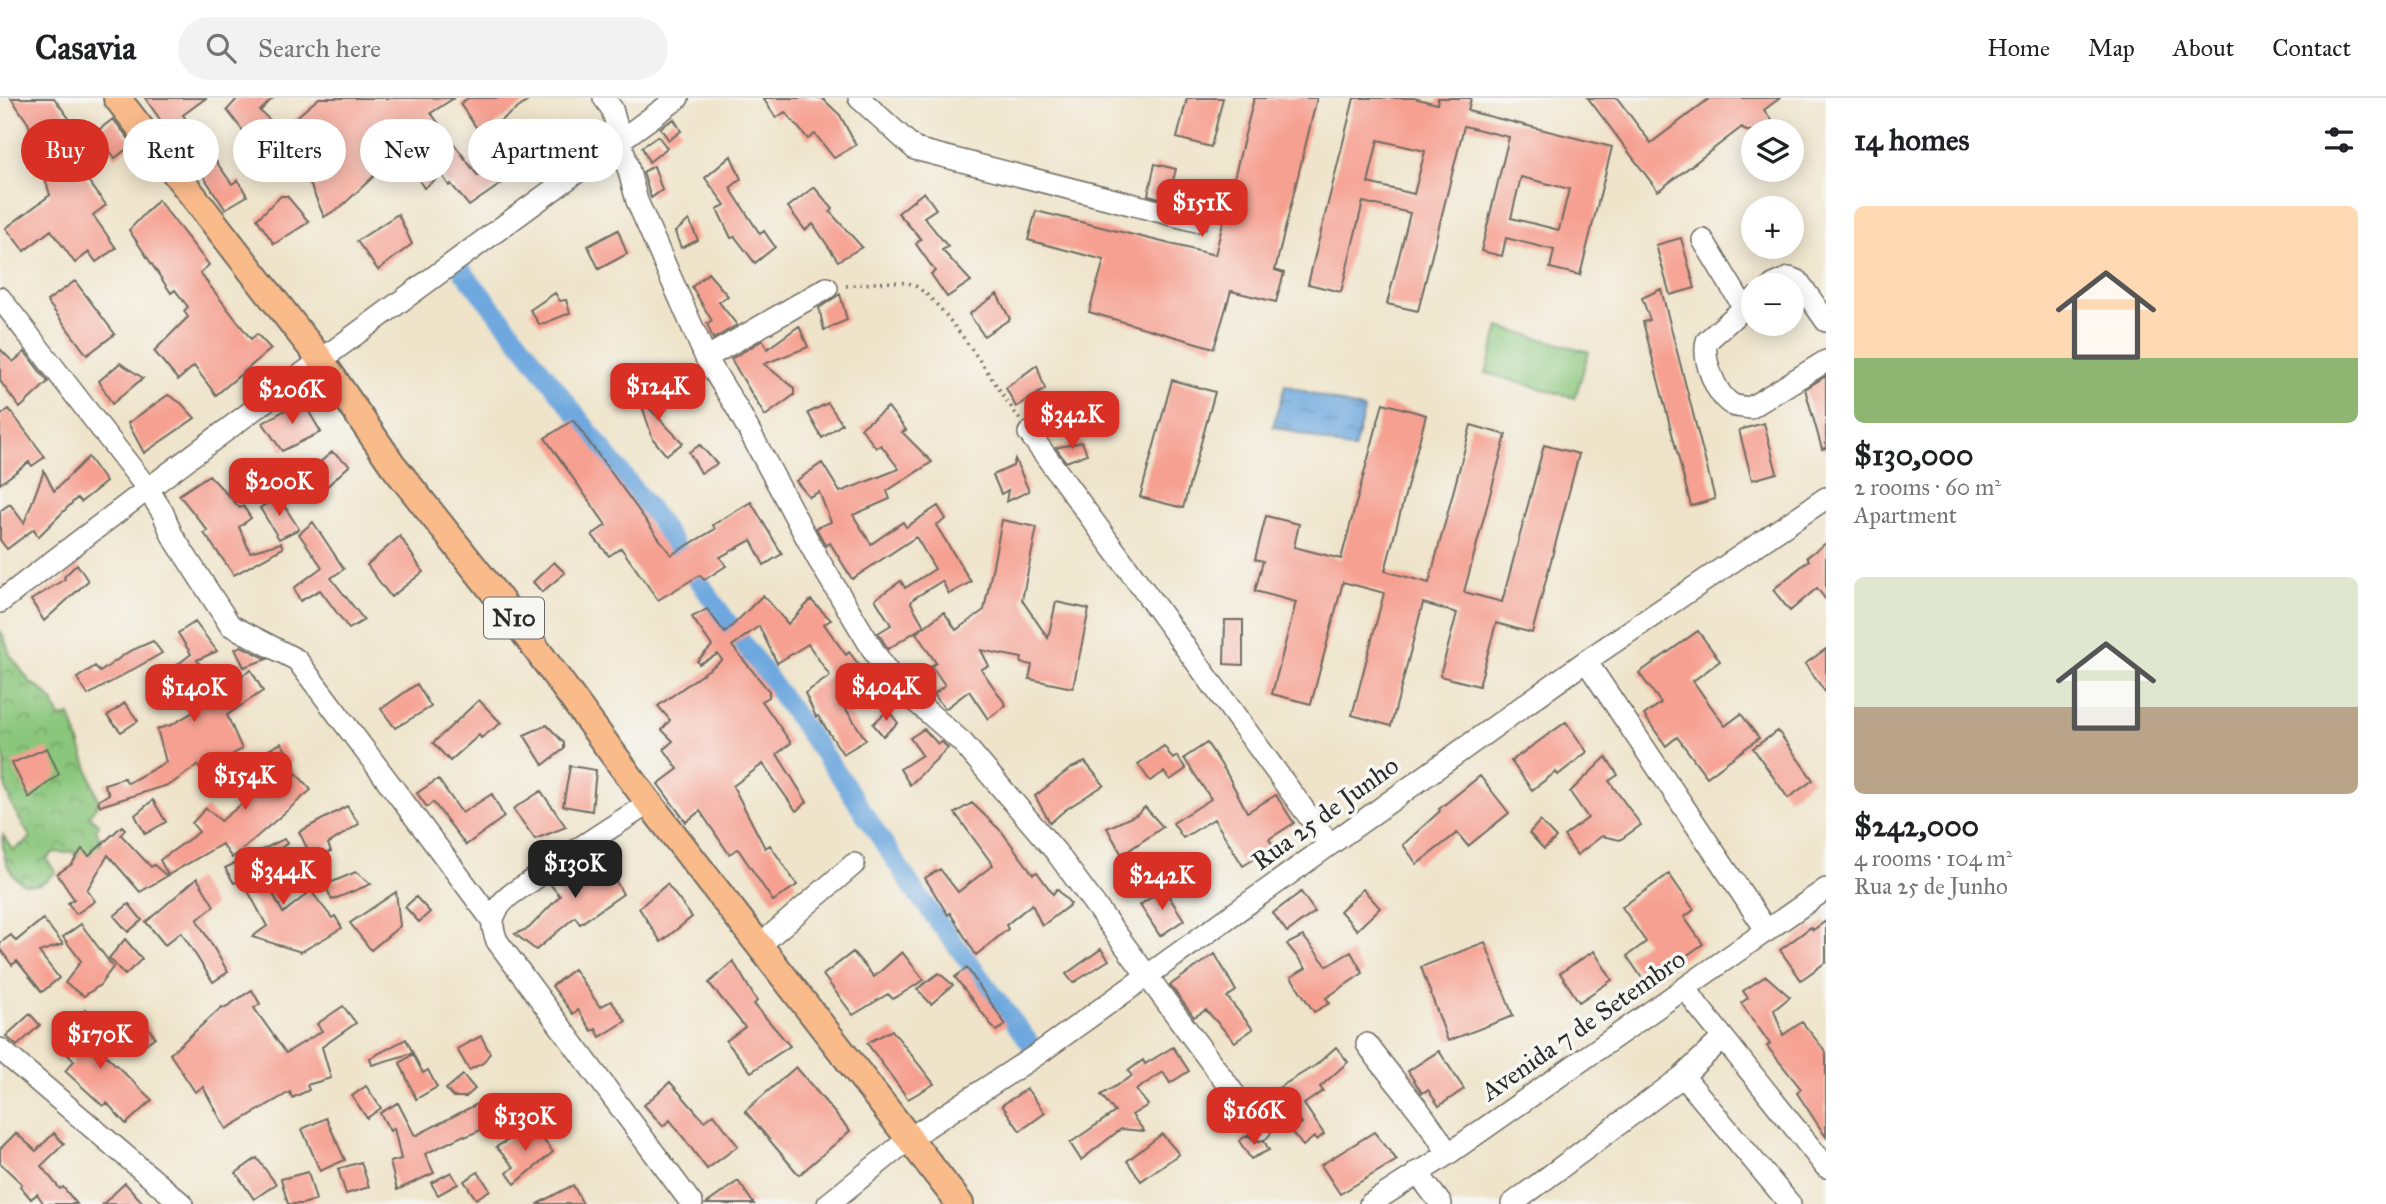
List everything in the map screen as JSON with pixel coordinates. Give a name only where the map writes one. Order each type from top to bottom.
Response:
[{"type":"main road","name":"N10","points":[[117,98],[320,359],[392,464],[504,605],[649,803],[960,1204]]},
{"type":"street","points":[[604,98],[612,109],[614,119]]},
{"type":"street","points":[[623,139],[678,98]]},
{"type":"street","points":[[859,98],[915,149],[1197,221]]},
{"type":"street","points":[[623,152],[637,201],[706,358],[738,410],[818,559],[876,655],[897,685],[963,743],[1056,852],[1260,1129]]},
{"type":"street","points":[[0,602],[320,359],[564,182]]},
{"type":"street","points":[[1703,240],[1741,292]]},
{"type":"street","points":[[706,358],[827,288]]},
{"type":"street","points":[[1804,290],[1826,321]]},
{"type":"street","points":[[0,299],[51,361],[147,488],[163,513],[172,535],[230,625],[298,660],[492,920],[497,942],[692,1204]]},
{"type":"street","points":[[1741,309],[1707,341],[1705,350],[1706,361],[1723,397],[1733,404],[1750,408],[1826,361]]},
{"type":"street","points":[[1029,433],[1329,844]]},
{"type":"street","name":"Rua 25 de Junho","points":[[828,1204],[910,1138],[1038,1054],[1586,661],[1826,498]]},
{"type":"street","points":[[1586,661],[1768,931]]},
{"type":"street","points":[[492,920],[497,908],[506,898],[649,803]]},
{"type":"street","points":[[761,944],[854,864]]},
{"type":"street","name":"Avenida 7 de Setembro","points":[[1370,1204],[1448,1154],[1826,889]]},
{"type":"street","points":[[1686,989],[1824,1160]]},
{"type":"street","points":[[1512,1204],[1682,1076],[1723,1038]]},
{"type":"street","points":[[1367,1044],[1425,1117],[1448,1154]]},
{"type":"street","points":[[0,1049],[182,1204]]},
{"type":"street","points":[[1682,1076],[1790,1204]]},
{"type":"street","points":[[1417,1172],[1441,1204]]},
{"type":"path","points":[[827,288],[872,283],[911,284],[935,300],[1029,433]]},
{"type":"green space","points":[[1499,327],[1589,352],[1575,398],[1486,373]]},
{"type":"green space","points":[[0,631],[10,655],[31,683],[53,701],[60,718],[70,715],[99,802],[89,816],[99,824],[96,829],[104,850],[77,857],[72,851],[54,852],[46,859],[56,872],[44,882],[32,885],[17,879],[4,854],[3,835],[13,850],[31,838],[14,811],[5,781],[5,760],[0,747]]},
{"type":"water","points":[[1285,385],[1364,410],[1354,450],[1273,426]]},
{"type":"building","points":[[11,98],[54,98],[70,119],[25,119]]},
{"type":"building","points":[[145,98],[206,98],[183,115],[186,119],[160,119]]},
{"type":"building","points":[[238,98],[273,98],[260,111],[269,119],[234,119],[227,110]]},
{"type":"building","points":[[319,98],[454,98],[431,113],[435,119],[360,119],[360,182],[368,182],[342,206],[324,217],[309,182],[346,182],[346,119],[294,119]]},
{"type":"building","points":[[468,98],[532,98],[503,119],[470,119],[460,104]]},
{"type":"building","points":[[763,98],[822,98],[840,115],[856,145],[834,158],[815,134],[808,139],[785,112],[776,118]]},
{"type":"building","points":[[1187,98],[1223,98],[1211,147],[1177,138]]},
{"type":"building","points":[[1254,98],[1317,98],[1275,270],[1284,273],[1276,302],[1231,291],[1214,348],[1089,312],[1104,260],[1028,240],[1036,211],[1215,255]]},
{"type":"building","points":[[1354,98],[1414,98],[1437,104],[1438,98],[1471,98],[1468,111],[1612,147],[1580,275],[1550,268],[1554,250],[1506,238],[1502,256],[1481,251],[1509,137],[1464,126],[1418,311],[1387,304],[1410,213],[1363,202],[1341,292],[1308,284]],"holes":[[[1378,140],[1425,151],[1414,194],[1368,183]],[[1521,177],[1569,189],[1559,230],[1511,218]]]},
{"type":"building","points":[[1588,98],[1617,98],[1651,143],[1710,98],[1780,98],[1764,110],[1771,119],[1741,119],[1741,128],[1658,191]]},
{"type":"building","points":[[113,119],[123,132],[123,152],[115,158],[109,150],[109,122]]},
{"type":"building","points":[[674,119],[681,131],[669,140],[660,128]]},
{"type":"building","points":[[658,136],[667,148],[649,162],[642,147]]},
{"type":"building","points":[[454,144],[468,163],[468,182],[504,182],[469,206],[451,184],[449,186],[446,182],[454,182]]},
{"type":"building","points":[[731,156],[741,179],[730,188],[760,234],[764,231],[775,247],[755,263],[735,237],[731,238],[717,209],[725,205],[705,178]]},
{"type":"building","points":[[1155,164],[1176,169],[1168,200],[1148,195]]},
{"type":"building","points":[[219,166],[232,184],[239,182],[247,196],[225,209],[207,182],[219,182]]},
{"type":"building","points":[[654,166],[662,190],[651,198],[643,172]]},
{"type":"building","points":[[46,182],[89,182],[106,205],[93,215],[116,248],[96,262],[89,252],[75,263],[51,230],[24,251],[6,228],[50,195]]},
{"type":"building","points":[[420,182],[432,182],[424,188]]},
{"type":"building","points":[[814,187],[833,209],[830,212],[862,247],[838,261],[813,224],[805,230],[788,207]]},
{"type":"building","points":[[924,192],[936,209],[924,217],[948,247],[942,250],[971,281],[947,297],[931,274],[935,271],[916,244],[921,239],[898,213]]},
{"type":"building","points":[[281,196],[287,196],[309,222],[274,244],[257,219]]},
{"type":"building","points":[[158,200],[209,265],[200,273],[251,339],[257,334],[271,349],[216,395],[194,366],[178,380],[154,351],[188,317],[184,311],[188,307],[175,290],[171,293],[129,230]]},
{"type":"building","points":[[398,214],[412,244],[378,270],[357,241]]},
{"type":"building","points":[[689,220],[698,240],[681,248],[675,232]]},
{"type":"building","points":[[618,230],[627,254],[599,269],[588,246]]},
{"type":"building","points":[[1681,238],[1695,288],[1670,295],[1656,245]]},
{"type":"building","points":[[708,273],[728,296],[719,302],[737,325],[713,339],[707,323],[712,321],[692,287]]},
{"type":"building","points":[[75,281],[115,334],[87,355],[47,301]]},
{"type":"building","points":[[1661,289],[1715,499],[1691,506],[1643,322],[1650,320],[1642,298]]},
{"type":"building","points":[[555,293],[560,301],[566,300],[570,313],[540,325],[530,310]]},
{"type":"building","points":[[840,294],[847,320],[824,330],[819,308]]},
{"type":"building","points":[[997,294],[1010,319],[984,336],[969,314]]},
{"type":"building","points":[[799,326],[808,347],[764,364],[794,388],[794,395],[765,416],[731,359],[763,340],[767,349]]},
{"type":"building","points":[[0,349],[13,362],[25,352],[48,382],[20,408],[0,381]]},
{"type":"building","points":[[120,363],[143,378],[112,404],[99,381]]},
{"type":"building","points":[[1037,365],[1045,389],[1016,407],[1006,388]]},
{"type":"building","points":[[1826,376],[1826,448],[1822,449],[1805,389]]},
{"type":"building","points":[[1172,380],[1215,392],[1183,508],[1140,497]]},
{"type":"building","points":[[651,386],[659,400],[649,408],[683,443],[666,455],[653,439],[638,394]]},
{"type":"building","points":[[168,395],[181,403],[195,418],[144,453],[128,423]]},
{"type":"building","points":[[302,400],[321,432],[282,451],[263,423]]},
{"type":"building","points":[[828,403],[842,424],[822,438],[808,413]]},
{"type":"building","points":[[1383,403],[1426,415],[1385,571],[1429,583],[1471,425],[1506,435],[1464,592],[1502,602],[1544,445],[1579,454],[1532,633],[1496,623],[1479,686],[1440,676],[1457,613],[1423,603],[1391,726],[1352,715],[1384,593],[1343,582],[1311,704],[1272,694],[1296,602],[1255,591],[1263,561],[1255,559],[1266,516],[1299,524],[1294,547],[1341,559]]},
{"type":"building","points":[[888,407],[906,430],[902,432],[932,462],[887,491],[890,499],[853,515],[871,544],[903,522],[906,527],[938,506],[946,519],[936,525],[971,582],[949,594],[942,581],[913,599],[911,603],[924,626],[888,649],[878,633],[891,625],[875,599],[901,581],[905,588],[935,569],[916,537],[852,579],[830,543],[826,546],[816,528],[831,522],[819,492],[809,497],[796,481],[822,463],[840,492],[899,469],[881,445],[876,448],[861,428]]},
{"type":"building","points":[[9,409],[45,457],[32,466],[29,462],[0,484],[0,416]]},
{"type":"building","points":[[573,420],[671,555],[715,529],[713,525],[751,502],[782,554],[764,565],[751,540],[720,557],[726,566],[704,580],[700,575],[658,600],[621,548],[609,556],[592,535],[606,525],[545,438]]},
{"type":"building","points":[[1764,423],[1777,473],[1752,480],[1739,430]]},
{"type":"building","points":[[1082,442],[1087,454],[1066,462],[1056,448]]},
{"type":"building","points":[[700,445],[717,464],[701,473],[689,452]]},
{"type":"building","points":[[332,452],[350,465],[323,490],[318,479],[319,463]]},
{"type":"building","points":[[88,457],[106,482],[81,502],[77,498],[38,537],[34,529],[7,549],[0,540],[0,511],[10,504],[24,523],[44,471],[54,491]]},
{"type":"building","points":[[1015,459],[1029,491],[1006,502],[1008,490],[1001,494],[993,475],[1013,466]]},
{"type":"building","points":[[209,475],[240,508],[243,506],[251,518],[239,527],[250,552],[281,543],[283,548],[234,575],[204,533],[208,531],[179,495]]},
{"type":"building","points":[[278,496],[299,529],[279,539],[260,508]]},
{"type":"building","points":[[1002,520],[1037,527],[1022,600],[1048,638],[1056,602],[1089,609],[1073,688],[1029,679],[1032,665],[1021,663],[1022,658],[981,650],[989,666],[981,669],[1006,705],[988,719],[969,691],[945,709],[934,694],[945,685],[931,666],[936,663],[916,633],[944,612],[956,630],[984,610]]},
{"type":"building","points":[[313,522],[344,569],[331,578],[364,620],[349,629],[320,590],[300,601],[294,588],[322,567],[299,534]]},
{"type":"building","points":[[400,536],[423,572],[391,597],[367,565]]},
{"type":"building","points":[[1826,543],[1826,600],[1817,588],[1790,611],[1773,590],[1809,560],[1807,557]]},
{"type":"building","points":[[554,562],[565,573],[542,592],[533,582]]},
{"type":"building","points":[[77,564],[88,581],[44,621],[31,600],[65,579]]},
{"type":"building","points":[[763,595],[788,624],[811,600],[831,620],[824,624],[846,655],[849,652],[863,670],[842,681],[853,691],[840,700],[866,740],[843,754],[818,716],[816,717],[805,693],[830,676],[808,644],[777,663],[759,626],[732,646],[769,691],[769,697],[762,701],[791,743],[777,754],[807,802],[796,811],[763,764],[733,786],[765,848],[770,845],[797,885],[773,901],[738,849],[729,854],[700,811],[686,822],[658,784],[678,769],[664,749],[673,741],[662,730],[670,720],[658,706],[722,660],[718,654],[699,664],[697,661],[712,646],[692,617],[707,609],[725,633]]},
{"type":"building","points":[[1225,620],[1243,620],[1243,665],[1224,664]]},
{"type":"building","points":[[195,622],[217,651],[197,660],[217,691],[251,670],[263,691],[227,715],[242,749],[201,772],[198,765],[171,784],[100,806],[98,801],[109,794],[104,784],[124,778],[128,783],[166,762],[157,729],[171,725],[198,709],[177,665],[191,654],[178,633]]},
{"type":"building","points":[[1698,631],[1720,661],[1693,681],[1725,726],[1741,714],[1759,738],[1707,777],[1677,737],[1666,746],[1644,715],[1661,703],[1639,673]]},
{"type":"building","points":[[153,641],[162,653],[88,695],[77,678],[95,666],[100,672],[128,652]]},
{"type":"building","points":[[241,646],[267,659],[244,667],[235,649]]},
{"type":"building","points":[[1826,649],[1826,693],[1805,664]]},
{"type":"building","points":[[417,684],[431,707],[395,728],[381,709]]},
{"type":"building","points":[[479,700],[501,723],[481,738],[479,735],[450,761],[433,743]]},
{"type":"building","points":[[125,703],[138,721],[121,732],[107,716]]},
{"type":"building","points":[[888,710],[898,723],[883,736],[873,724]]},
{"type":"building","points":[[1566,722],[1587,752],[1558,775],[1556,772],[1532,790],[1511,761]]},
{"type":"building","points":[[547,725],[564,743],[564,749],[543,765],[524,735]]},
{"type":"building","points":[[924,729],[938,744],[942,742],[948,748],[910,785],[900,769],[922,755],[910,738]]},
{"type":"building","points":[[1778,731],[1813,780],[1788,798],[1753,748]]},
{"type":"building","points":[[281,743],[293,761],[288,764],[311,790],[232,858],[222,844],[168,875],[160,860],[199,832],[192,823],[206,808],[221,821],[244,802],[236,791],[269,766],[261,754]]},
{"type":"building","points":[[1207,743],[1247,812],[1276,795],[1294,823],[1269,839],[1274,847],[1243,866],[1214,819],[1183,838],[1173,823],[1211,799],[1184,758]]},
{"type":"building","points":[[1164,746],[1173,759],[1177,756],[1186,769],[1170,780],[1164,772],[1150,781],[1138,764]]},
{"type":"building","points":[[47,748],[59,774],[29,798],[12,763]]},
{"type":"building","points":[[1606,757],[1618,775],[1609,781],[1641,825],[1620,840],[1602,836],[1577,855],[1564,836],[1588,818],[1570,792]]},
{"type":"building","points":[[1085,762],[1104,785],[1050,823],[1035,796],[1071,768]]},
{"type":"building","points":[[570,766],[596,770],[592,811],[563,806]]},
{"type":"building","points":[[1480,776],[1509,813],[1468,846],[1457,833],[1417,864],[1403,845],[1440,811],[1439,809]]},
{"type":"building","points":[[438,779],[462,813],[492,794],[504,817],[466,845],[433,802],[427,807],[417,793]]},
{"type":"building","points":[[541,791],[566,827],[535,839],[513,809]]},
{"type":"building","points":[[153,800],[166,822],[145,834],[135,815]]},
{"type":"building","points":[[972,803],[1002,832],[1033,874],[1037,872],[1053,894],[1057,889],[1071,904],[1042,926],[1032,904],[1006,925],[1008,929],[976,955],[925,878],[940,869],[958,892],[993,865],[955,813]]},
{"type":"building","points":[[347,806],[359,824],[328,844],[331,851],[312,858],[299,832]]},
{"type":"building","points":[[1145,807],[1163,827],[1122,855],[1107,828],[1136,815]]},
{"type":"building","points":[[1540,821],[1556,838],[1544,849],[1529,833]]},
{"type":"building","points":[[122,826],[125,829],[121,835],[151,867],[154,865],[167,876],[140,892],[108,855],[87,890],[95,901],[76,914],[68,903],[74,899],[57,874],[72,864],[82,849],[89,856]]},
{"type":"building","points":[[284,839],[287,843],[259,867],[283,913],[311,891],[332,918],[335,916],[342,928],[301,952],[252,937],[267,926],[242,880],[234,883],[225,868]]},
{"type":"building","points":[[599,851],[623,894],[580,924],[575,917],[536,950],[515,934],[529,928],[560,896],[550,884]]},
{"type":"building","points":[[356,872],[371,884],[332,900],[325,885]]},
{"type":"building","points":[[1669,874],[1694,910],[1684,917],[1703,944],[1646,984],[1627,956],[1646,942],[1622,907]]},
{"type":"building","points":[[197,878],[214,906],[197,920],[228,972],[213,982],[181,932],[165,945],[146,922]]},
{"type":"building","points":[[667,884],[692,917],[661,942],[639,908]]},
{"type":"building","points":[[1164,889],[1184,920],[1160,936],[1140,905]]},
{"type":"building","points":[[1363,889],[1380,908],[1357,930],[1340,911]]},
{"type":"building","points":[[396,892],[400,926],[371,950],[350,923]]},
{"type":"building","points":[[1301,892],[1315,912],[1287,932],[1273,913]]},
{"type":"building","points":[[416,897],[430,912],[419,922],[405,907]]},
{"type":"building","points":[[129,904],[142,920],[128,932],[114,916]]},
{"type":"building","points":[[43,919],[63,944],[39,952],[59,978],[42,992],[17,961],[12,965],[0,949],[0,943],[11,935],[16,941]]},
{"type":"building","points":[[1826,921],[1826,962],[1801,980],[1780,950],[1811,927],[1813,930]]},
{"type":"building","points":[[81,924],[113,967],[100,985],[84,996],[65,983],[81,961],[63,937]]},
{"type":"building","points":[[1303,936],[1327,966],[1351,952],[1363,973],[1326,998],[1330,1003],[1314,1012],[1291,977],[1306,968],[1287,944]]},
{"type":"building","points":[[125,939],[142,959],[125,975],[109,958]]},
{"type":"building","points":[[1485,942],[1513,1016],[1448,1041],[1421,967]]},
{"type":"building","points":[[1101,949],[1109,960],[1073,983],[1066,974]]},
{"type":"building","points":[[1594,951],[1612,980],[1579,1002],[1560,973]]},
{"type":"building","points":[[853,952],[874,977],[902,952],[924,980],[893,999],[888,994],[853,1015],[823,975]]},
{"type":"building","points":[[1215,954],[1236,991],[1227,997],[1253,1029],[1235,1042],[1206,1010],[1194,1017],[1170,985]]},
{"type":"building","points":[[733,961],[757,1001],[754,1004],[790,1046],[751,1072],[726,1041],[745,1027],[709,983]]},
{"type":"building","points":[[967,968],[1006,1025],[996,1031],[955,977]]},
{"type":"building","points":[[574,969],[600,1007],[611,1001],[626,1021],[600,1037],[596,1029],[592,1031],[578,1010],[573,1014],[552,986]]},
{"type":"building","points":[[939,973],[953,985],[931,1004],[917,989]]},
{"type":"building","points":[[1766,976],[1790,997],[1774,1010],[1783,1035],[1802,1022],[1826,1052],[1826,1137],[1797,1093],[1801,1089],[1767,1046],[1770,1044],[1741,1003],[1748,998],[1743,991]]},
{"type":"building","points":[[252,990],[260,1004],[254,1008],[286,1053],[322,1031],[317,1024],[343,1006],[356,1023],[322,1047],[331,1078],[307,1085],[309,1090],[292,1098],[290,1092],[226,1129],[203,1087],[195,1092],[170,1054],[222,1007]]},
{"type":"building","points":[[86,1009],[95,1018],[88,1025],[97,1034],[90,1040],[152,1100],[126,1124],[107,1103],[103,1106],[65,1071],[74,1061],[54,1040]]},
{"type":"building","points":[[30,1014],[40,1025],[17,1046],[6,1036]]},
{"type":"building","points":[[143,1021],[155,1037],[136,1051],[124,1034]]},
{"type":"building","points":[[892,1030],[934,1084],[908,1099],[867,1043]]},
{"type":"building","points":[[481,1036],[490,1053],[483,1063],[469,1070],[457,1049]]},
{"type":"building","points":[[406,1039],[413,1053],[372,1065],[370,1058]]},
{"type":"building","points":[[1173,1047],[1189,1071],[1170,1083],[1163,1072],[1136,1090],[1148,1105],[1132,1115],[1144,1131],[1121,1129],[1081,1160],[1070,1143],[1115,1112],[1101,1095],[1132,1076],[1128,1071],[1143,1060],[1145,1064]]},
{"type":"building","points":[[1336,1047],[1348,1062],[1320,1087],[1323,1091],[1304,1104],[1324,1134],[1317,1140],[1314,1137],[1303,1146],[1291,1131],[1302,1123],[1275,1090],[1316,1065]]},
{"type":"building","points":[[1439,1051],[1464,1089],[1439,1106],[1428,1090],[1422,1093],[1408,1071]]},
{"type":"building","points":[[413,1054],[423,1073],[428,1070],[437,1087],[416,1099],[400,1063]]},
{"type":"building","points":[[796,1067],[850,1131],[799,1175],[745,1111]]},
{"type":"building","points":[[463,1075],[475,1089],[466,1097],[453,1097],[446,1089]]},
{"type":"building","points":[[670,1082],[704,1121],[714,1114],[738,1146],[707,1169],[670,1120],[663,1126],[644,1105]]},
{"type":"building","points":[[366,1086],[381,1108],[367,1118],[352,1096]]},
{"type":"building","points":[[1027,1089],[1045,1113],[1020,1131],[1002,1105]]},
{"type":"building","points":[[509,1096],[522,1112],[425,1154],[434,1173],[397,1190],[390,1162],[401,1159],[394,1128],[390,1131],[380,1113],[398,1103],[415,1136],[477,1104],[486,1115]]},
{"type":"building","points":[[326,1118],[345,1160],[320,1171],[302,1129]]},
{"type":"building","points":[[533,1126],[553,1152],[515,1184],[507,1173],[514,1167],[496,1147]]},
{"type":"building","points":[[1374,1132],[1397,1160],[1340,1194],[1321,1165]]},
{"type":"building","points":[[16,1133],[36,1151],[54,1133],[64,1144],[41,1166],[77,1204],[44,1204],[37,1194],[31,1199],[20,1186],[22,1184],[0,1163],[0,1149]]},
{"type":"building","points":[[1162,1134],[1179,1154],[1141,1181],[1127,1161]]},
{"type":"building","points":[[1248,1135],[1255,1141],[1264,1141],[1269,1150],[1251,1159],[1239,1141]]},
{"type":"building","points":[[257,1158],[276,1184],[254,1199],[236,1173]]},
{"type":"building","points":[[361,1162],[369,1187],[346,1194],[338,1169]]},
{"type":"building","points":[[308,1172],[316,1200],[288,1204],[281,1179]]},
{"type":"building","points":[[451,1172],[458,1184],[438,1195],[431,1183]]},
{"type":"building","points":[[478,1172],[490,1190],[476,1199],[464,1181]]},
{"type":"building","points":[[738,1181],[754,1204],[706,1204]]},
{"type":"building","points":[[125,1183],[144,1204],[103,1204]]},
{"type":"building","points":[[573,1185],[583,1204],[537,1204]]},
{"type":"waterway","points":[[454,261],[658,520],[712,600],[843,781],[915,891],[1038,1054]]}]
